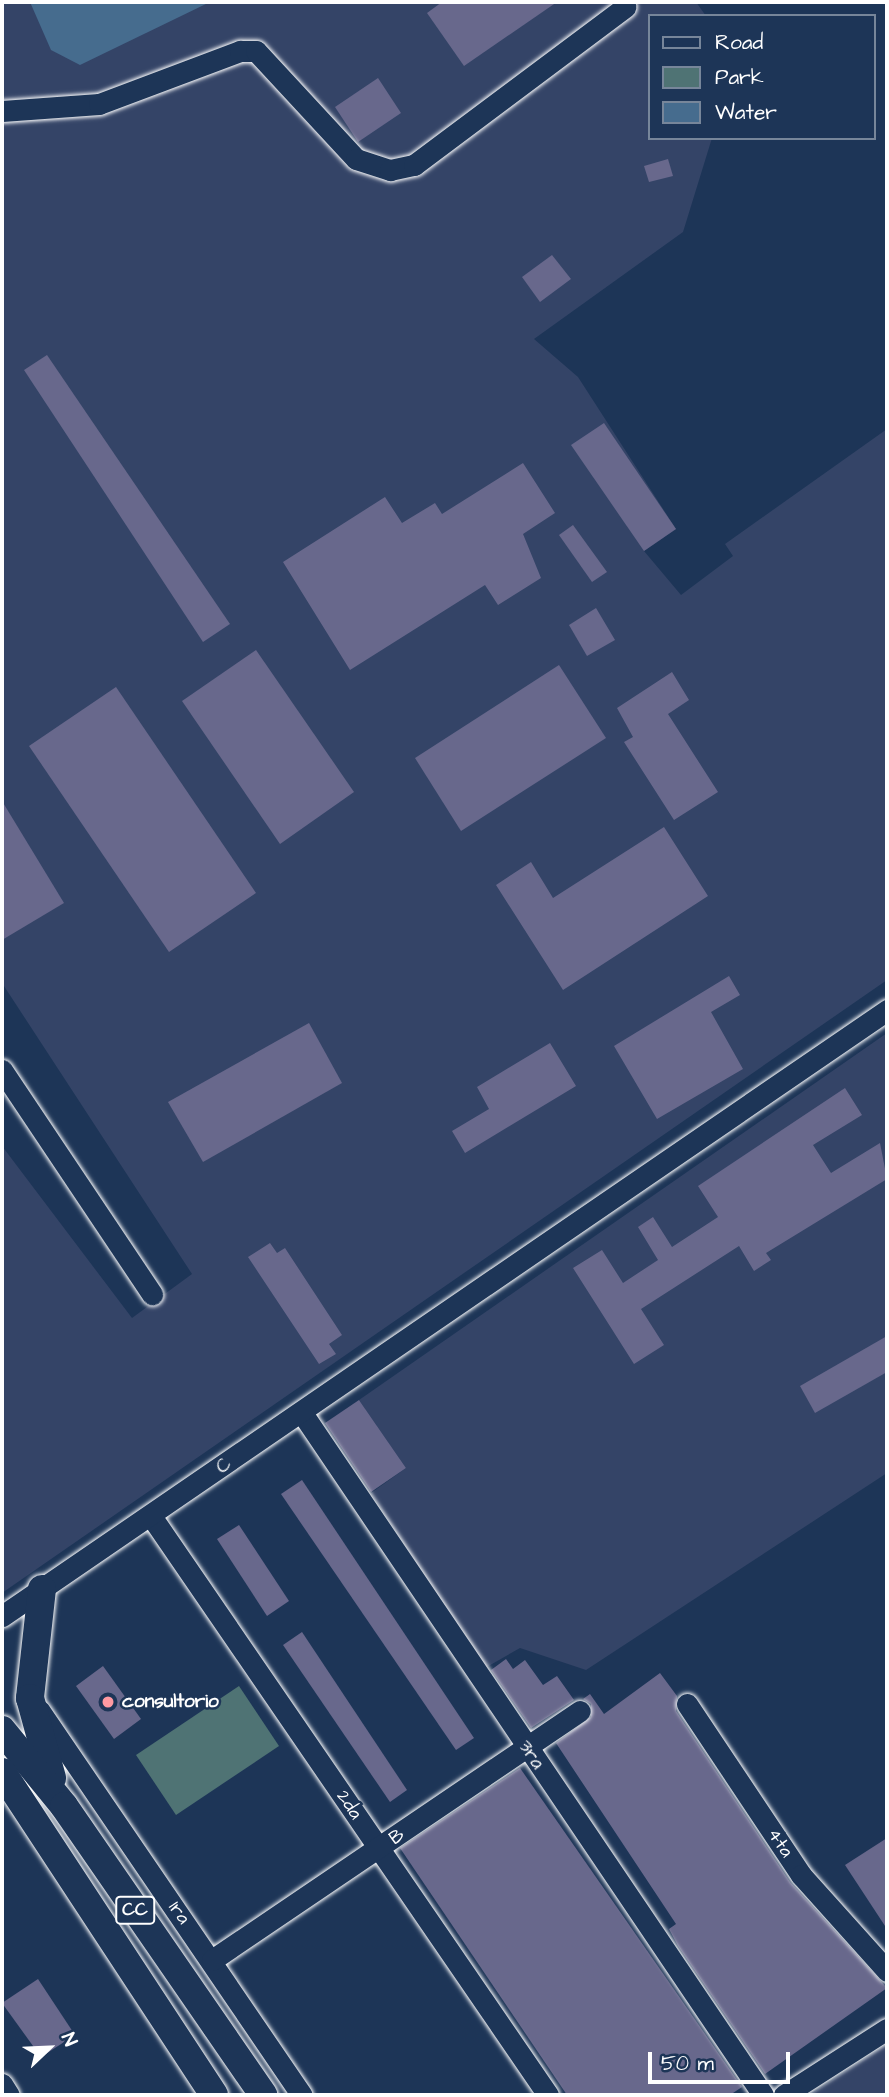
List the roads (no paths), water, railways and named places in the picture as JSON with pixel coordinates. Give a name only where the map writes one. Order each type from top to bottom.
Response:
[{"type":"main road","points":[[42,1589],[30,1698],[39,1748],[64,1806]]},
{"type":"main road","name":"CC","points":[[2,1730],[64,1806],[262,2095]]},
{"type":"main road","name":"CC","points":[[2,1772],[214,2095]]},
{"type":"street","points":[[2,111],[99,104],[240,51],[256,51],[356,159],[390,170],[414,166],[625,7]]},
{"type":"street","name":"C","points":[[2,1616],[447,1315],[887,1010]]},
{"type":"street","points":[[2,1070],[152,1294]]},
{"type":"street","name":"3ra","points":[[302,1413],[763,2095]]},
{"type":"street","name":"2da","points":[[150,1516],[548,2095]]},
{"type":"street","name":"1ra","points":[[30,1698],[302,2095]]},
{"type":"street","name":"4ta","points":[[687,1704],[802,1875],[887,1971]]},
{"type":"street","name":"B","points":[[212,1960],[580,1711]]},
{"type":"street","points":[[784,2095],[887,2029]]},
{"type":"street","points":[[2,2084],[9,2095]]},
{"type":"water","points":[[30,2],[210,2],[80,65],[51,50]]},
{"type":"place","name":"consultorio","points":[[108,1702]]}]
